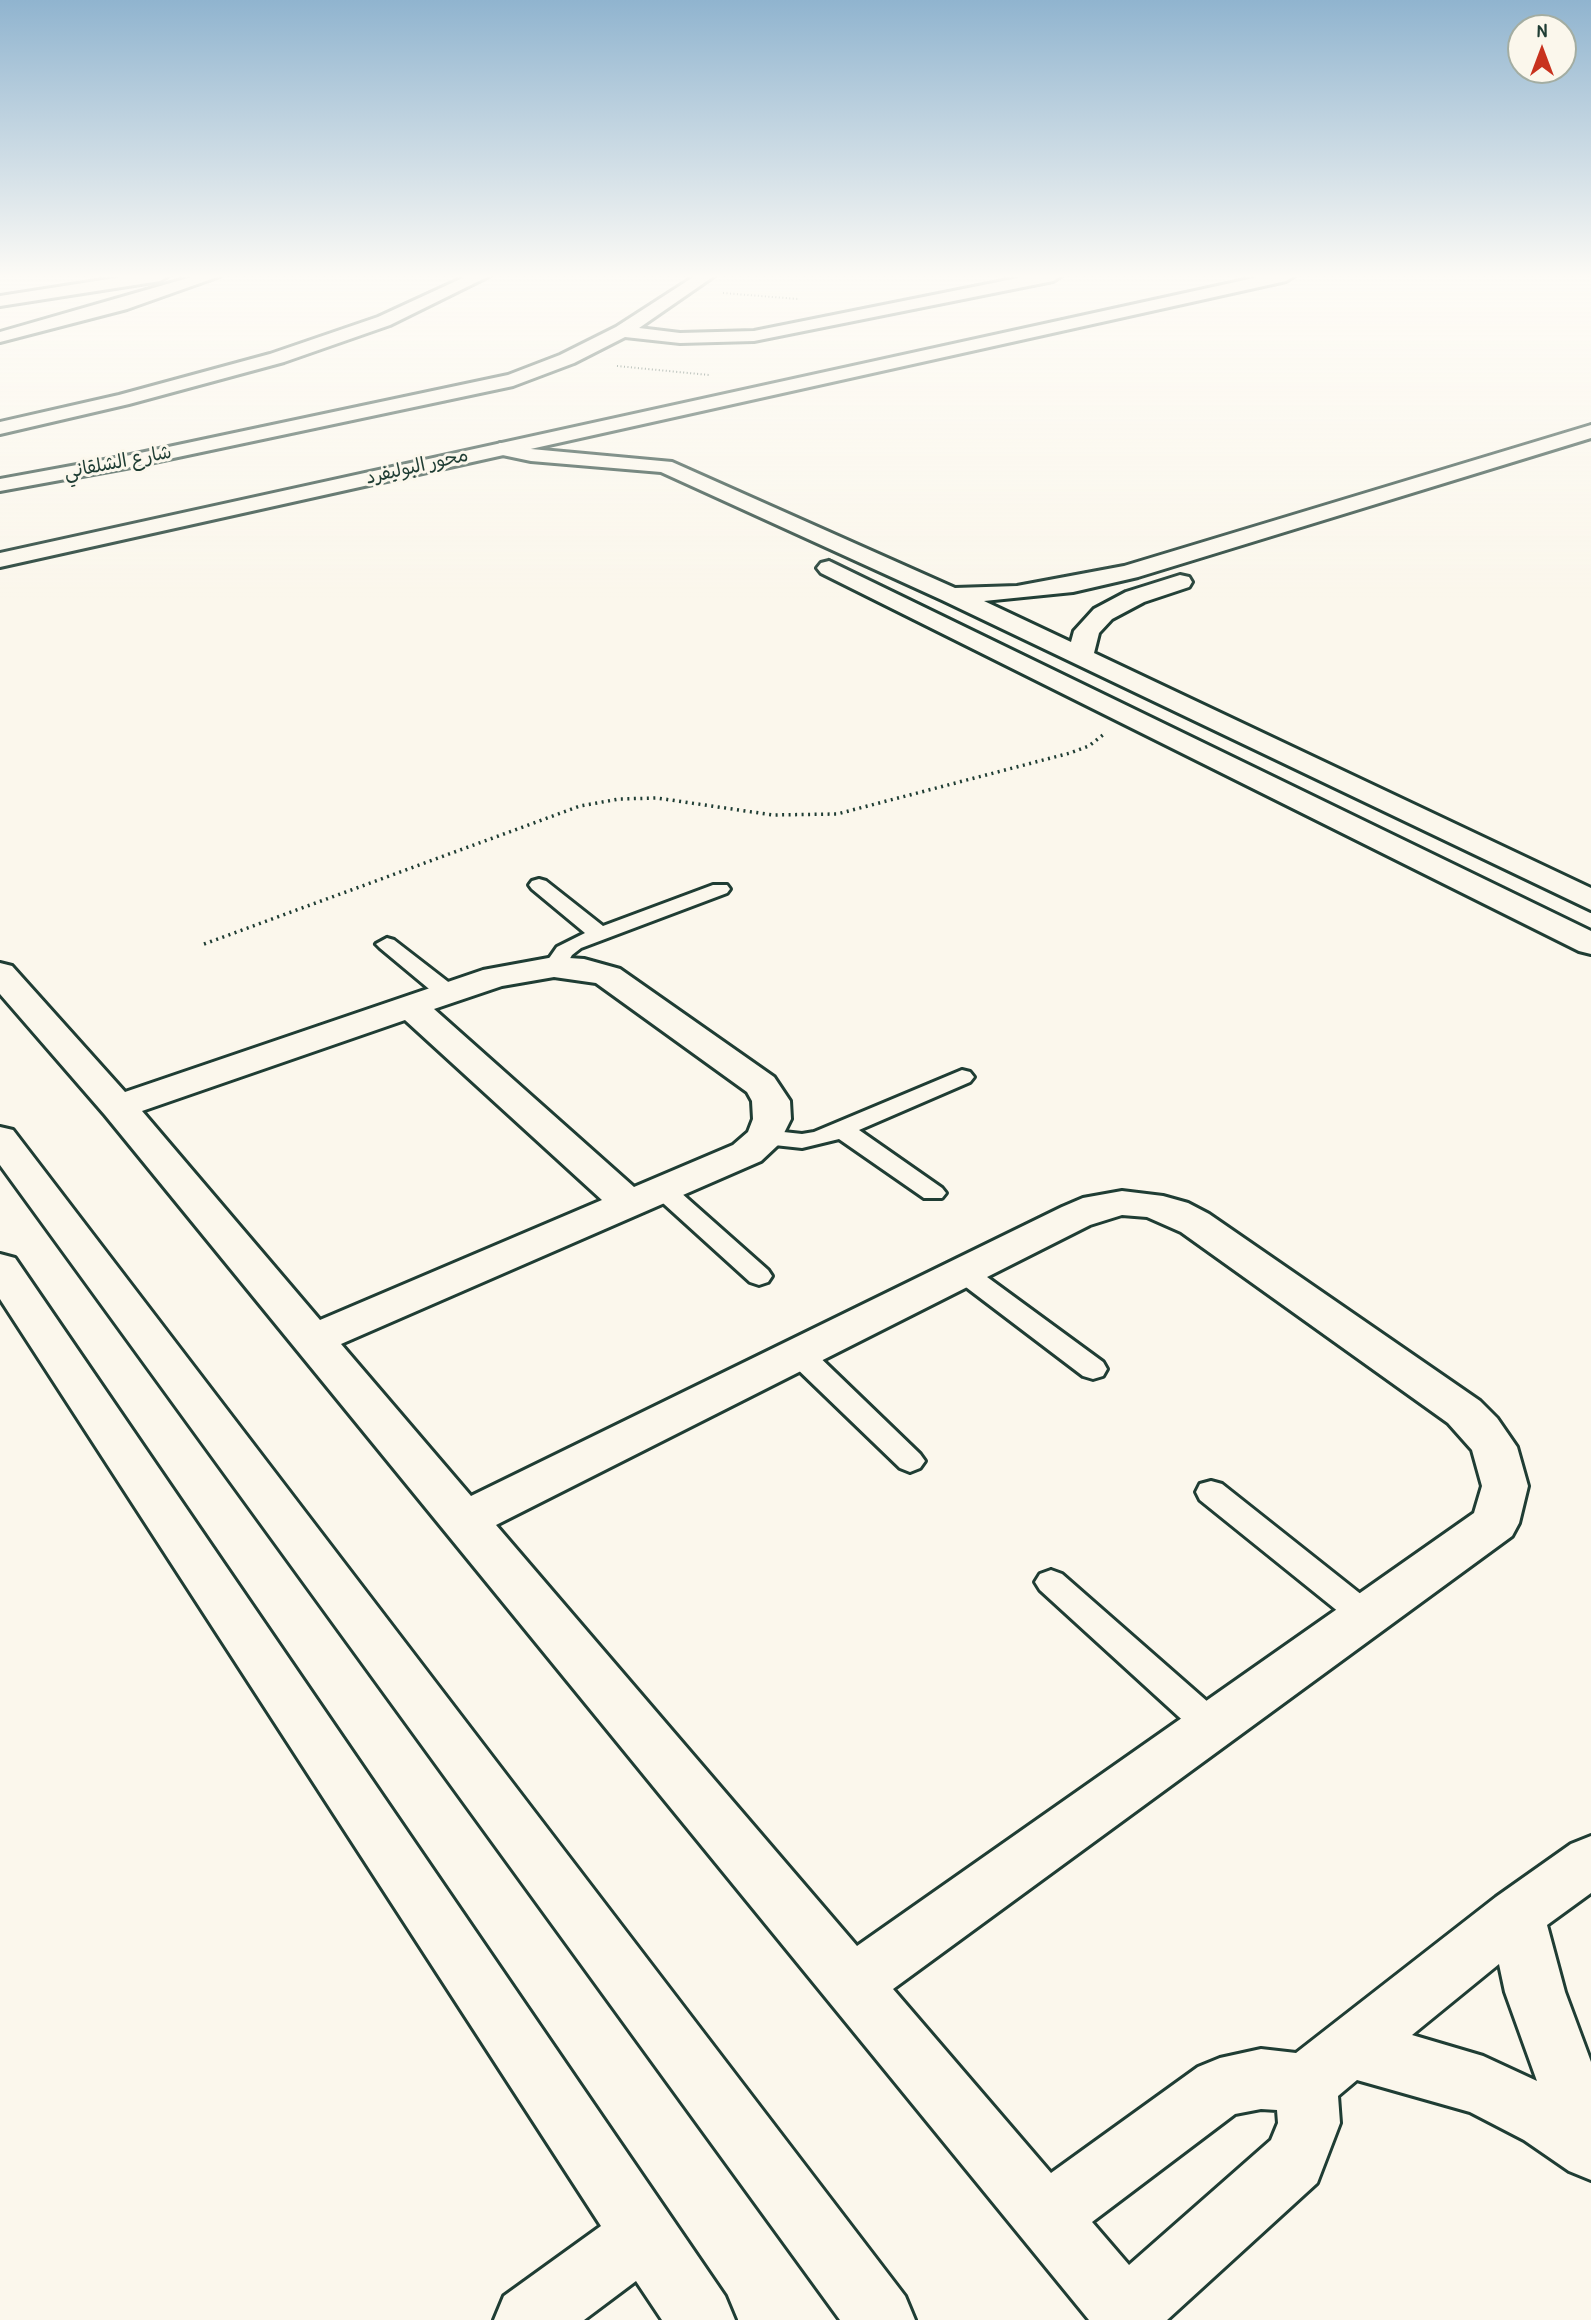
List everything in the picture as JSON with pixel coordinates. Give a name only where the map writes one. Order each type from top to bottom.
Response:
[{"type":"street","points":[[0,418],[150,384]]},
{"type":"street","points":[[0,428],[122,400],[169,384]]},
{"type":"street","name":"شارع الشلقاني","points":[[5,480],[495,384]]},
{"type":"street","name":"محور البوليفرد","points":[[0,560],[794,384]]},
{"type":"street","points":[[951,595],[1028,591],[1130,572],[1591,431]]},
{"type":"street","points":[[500,449],[531,455],[665,466],[951,595],[1380,802],[1589,897]]},
{"type":"street","points":[[632,464],[629,469],[1591,944]]},
{"type":"street","points":[[1080,657],[1087,631],[1103,614],[1135,597],[1197,577]]},
{"type":"street","points":[[1337,818],[1380,802]]},
{"type":"street","points":[[118,1107],[495,977],[554,967],[584,969],[608,976],[761,1085],[771,1101],[772,1119],[765,1137],[747,1153],[311,1340]]},
{"type":"street","points":[[0,973],[118,1107],[1128,2316],[1294,2161],[1326,2066],[1516,1915],[1591,1861]]},
{"type":"street","points":[[410,1006],[646,1196]]},
{"type":"street","points":[[0,1138],[881,2320]]},
{"type":"street","points":[[463,1521],[1097,1207],[1122,1203],[1149,1205],[1174,1212],[1195,1223],[1464,1412],[1494,1447],[1502,1466],[1505,1486],[1495,1523],[850,1985]]},
{"type":"street","points":[[0,1266],[701,2320]]},
{"type":"street","points":[[1516,1915],[1535,1992],[1565,2074],[1591,2126]]},
{"type":"street","points":[[1045,2217],[1220,2088],[1326,2066],[1418,2066],[1483,2086],[1546,2118],[1591,2149]]},
{"type":"street","points":[[528,2320],[642,2235]]},
{"type":"lane","points":[[539,885],[600,934]]},
{"type":"lane","points":[[554,967],[564,951],[600,934],[720,889]]},
{"type":"lane","points":[[387,944],[447,993]]},
{"type":"lane","points":[[765,1137],[802,1140],[820,1138],[962,1077]]},
{"type":"lane","points":[[841,1129],[933,1193]]},
{"type":"lane","points":[[646,1196],[759,1276]]},
{"type":"lane","points":[[963,1272],[1094,1369]]},
{"type":"lane","points":[[799,1354],[910,1461]]},
{"type":"lane","points":[[1211,1492],[1366,1616]]},
{"type":"lane","points":[[1051,1582],[1213,1727]]},
{"type":"path","points":[[204,944],[580,806],[619,799],[657,798],[774,815],[816,816],[858,811],[1089,746],[1109,729],[1115,709]]}]
